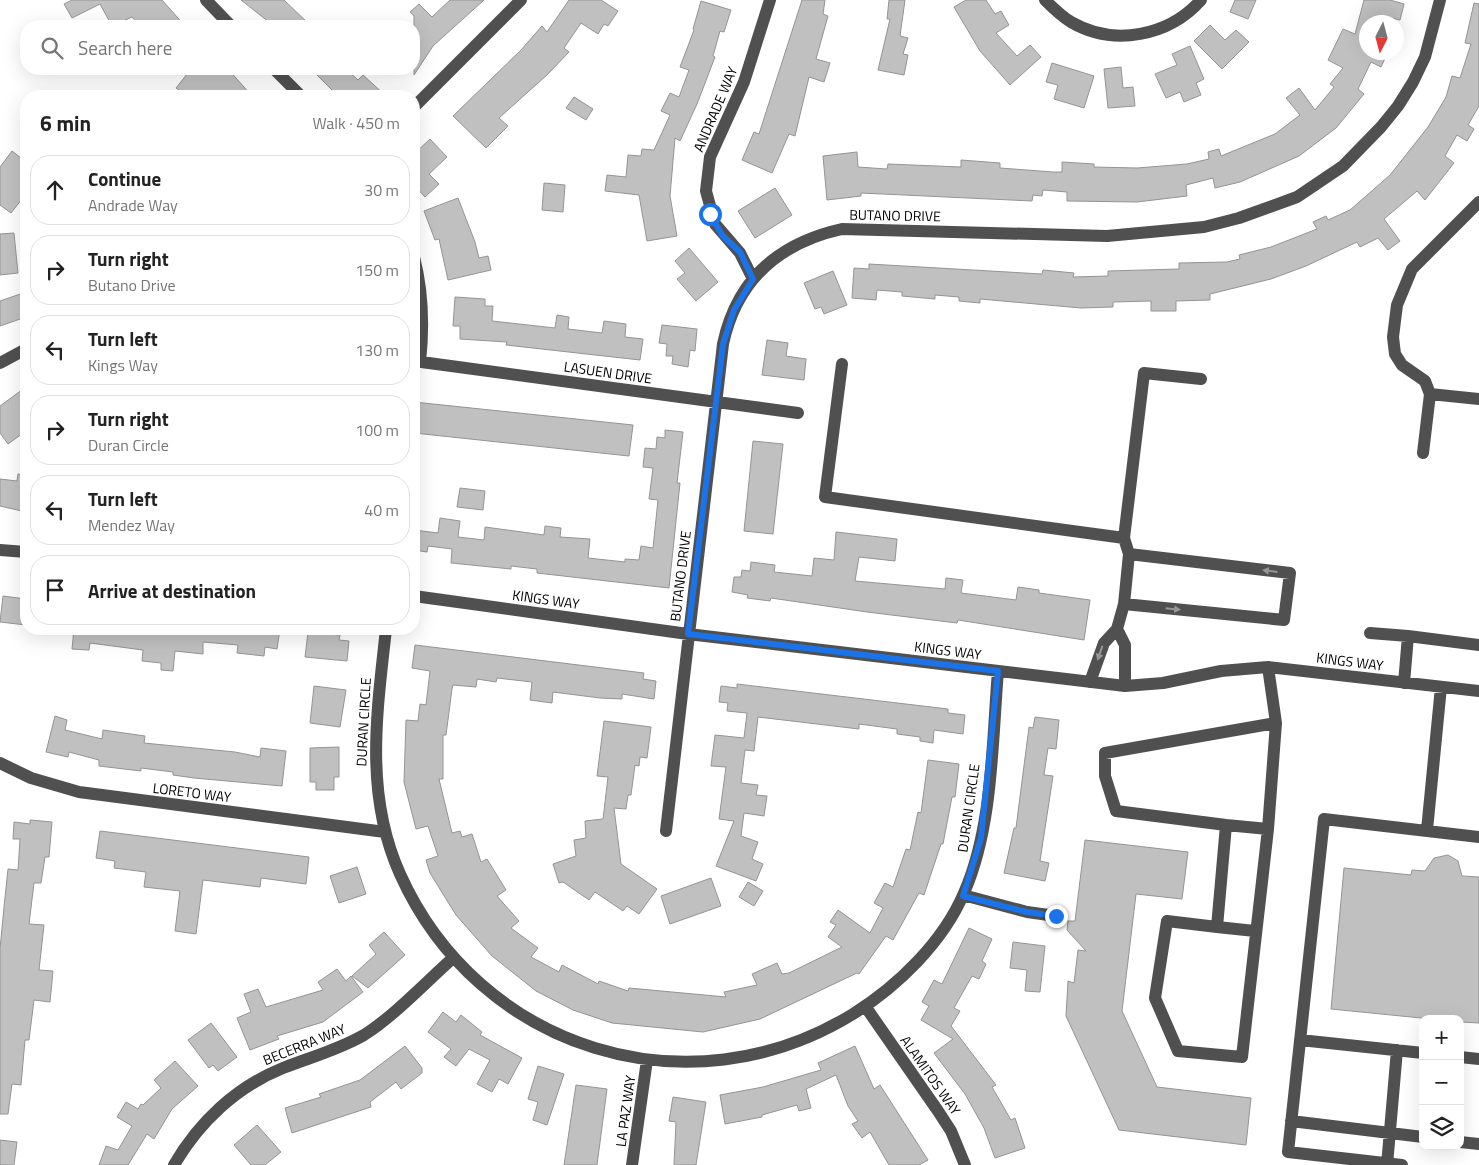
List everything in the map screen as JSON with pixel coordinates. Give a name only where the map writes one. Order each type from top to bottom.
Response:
[{"type":"street","points":[[206,0],[225,20]]},
{"type":"street","points":[[420,101],[521,0]]},
{"type":"street","name":"ANDRADE WAY","points":[[753,279],[740,252],[716,224],[706,191],[710,157],[744,82],[770,0]]},
{"type":"street","points":[[1045,0],[1062,16],[1084,29],[1122,36],[1158,30],[1181,18],[1201,0]]},
{"type":"street","name":"BUTANO DRIVE","points":[[666,831],[725,334],[734,310],[753,279],[776,257],[796,244],[842,229],[1108,236],[1204,227],[1239,218],[1297,197],[1343,166],[1381,127],[1398,106],[1413,82],[1425,57],[1440,0]]},
{"type":"street","points":[[280,75],[295,90]]},
{"type":"street","points":[[1423,453],[1430,394],[1425,381],[1402,365],[1395,354],[1393,337],[1397,305],[1412,269],[1479,202]]},
{"type":"street","points":[[420,286],[423,317],[420,339]]},
{"type":"street","points":[[0,363],[20,352]]},
{"type":"street","name":"LASUEN DRIVE","points":[[420,361],[798,413]]},
{"type":"street","points":[[842,364],[825,497],[1124,538]]},
{"type":"street","points":[[1090,682],[1104,643],[1117,629],[1124,604],[1129,554],[1124,538],[1144,373],[1201,379]]},
{"type":"street","points":[[1430,394],[1479,400]]},
{"type":"street","points":[[0,550],[20,552]]},
{"type":"street","points":[[1124,604],[1284,620],[1290,573],[1129,554]]},
{"type":"street","name":"KINGS WAY","points":[[420,597],[688,634],[1125,686],[1163,683],[1221,671],[1268,667],[1479,692]]},
{"type":"street","points":[[1117,629],[1125,645],[1125,686]]},
{"type":"street","points":[[1370,633],[1479,645]]},
{"type":"street","name":"DURAN CIRCLE","points":[[385,635],[375,728],[378,794],[385,832],[399,872],[413,901],[453,958],[503,1003],[530,1021],[580,1044],[611,1053],[647,1060],[708,1062],[772,1051],[833,1026],[865,1006],[903,975],[926,951],[963,896],[981,838],[998,671]]},
{"type":"street","points":[[1404,682],[1408,636]]},
{"type":"street","points":[[1255,931],[1167,921],[1155,998],[1178,1051],[1242,1057],[1268,829],[1276,724],[1268,667]]},
{"type":"street","points":[[1427,830],[1441,687]]},
{"type":"street","points":[[1268,829],[1116,811],[1104,776],[1105,753],[1276,724]]},
{"type":"street","name":"LORETO WAY","points":[[0,762],[31,778],[78,792],[385,832]]},
{"type":"street","points":[[1402,1165],[1288,1152],[1324,820],[1479,836]]},
{"type":"street","points":[[1217,927],[1226,825]]},
{"type":"street","points":[[963,896],[1027,912],[1056,916]]},
{"type":"street","name":"BECERRA WAY","points":[[174,1165],[196,1132],[219,1108],[245,1088],[284,1068],[342,1047],[366,1033],[453,958]]},
{"type":"street","name":"ALAMITOS WAY","points":[[865,1006],[942,1118],[965,1165]]},
{"type":"street","points":[[1300,1040],[1419,1053]]},
{"type":"street","points":[[1387,1164],[1397,1050]]},
{"type":"street","points":[[1464,1057],[1479,1059]]},
{"type":"street","name":"LA PAZ WAY","points":[[632,1165],[647,1060]]},
{"type":"street","points":[[1291,1121],[1419,1137]]},
{"type":"street","points":[[1464,1142],[1479,1144]]},
{"type":"building","points":[[72,0],[162,0],[180,20],[135,20],[132,17],[125,20],[109,20],[100,4],[72,18],[64,4]]},
{"type":"building","points":[[241,0],[284,0],[305,20],[266,20]]},
{"type":"building","points":[[450,0],[484,0],[433,46],[420,66],[420,20],[414,20],[414,16],[410,12],[419,4],[432,17]]},
{"type":"building","points":[[569,0],[601,0],[618,11],[608,26],[604,24],[598,34],[581,23],[564,48],[569,52],[547,75],[499,118],[508,126],[486,148],[453,116],[521,50],[542,26],[547,32]]},
{"type":"building","points":[[802,0],[825,0],[823,14],[828,16],[816,59],[830,63],[824,82],[809,77],[795,136],[789,134],[772,173],[742,160],[754,132],[759,134]]},
{"type":"building","points":[[889,0],[905,0],[900,36],[908,38],[903,54],[908,55],[904,75],[878,70],[890,19],[887,19]]},
{"type":"building","points":[[966,0],[986,0],[995,14],[1001,11],[1009,25],[996,33],[1017,56],[1030,45],[1041,57],[1010,85],[980,51],[954,7]]},
{"type":"building","points":[[1235,0],[1256,0],[1248,19],[1230,12]]},
{"type":"building","points":[[1364,0],[1390,0],[1404,4],[1401,15],[1360,15]]},
{"type":"building","points":[[701,1],[731,10],[724,32],[720,31],[713,56],[715,57],[697,104],[680,141],[675,138],[670,196],[677,236],[647,241],[639,195],[605,191],[607,175],[626,177],[628,155],[641,156],[642,149],[654,150],[670,115],[661,111],[670,93],[679,97],[689,70],[680,67],[694,30]]},
{"type":"building","points":[[1474,3],[1479,4],[1479,106],[1468,125],[1474,129],[1467,141],[1457,135],[1445,156],[1454,163],[1425,200],[1417,191],[1384,219],[1400,241],[1388,250],[1378,238],[1360,247],[1357,242],[1306,266],[1271,279],[1210,294],[1210,300],[1176,301],[1176,311],[1151,311],[1151,301],[1113,302],[1113,307],[1081,308],[980,299],[980,303],[959,301],[959,297],[935,295],[935,299],[902,296],[902,292],[877,290],[876,300],[852,298],[854,268],[869,269],[869,264],[1042,274],[1043,270],[1074,273],[1073,277],[1108,276],[1108,271],[1179,269],[1179,263],[1227,262],[1240,259],[1239,255],[1271,247],[1317,229],[1313,222],[1326,216],[1328,220],[1350,210],[1390,175],[1428,127],[1446,97],[1452,76],[1460,78],[1471,44],[1465,43]]},
{"type":"building","points":[[1359,19],[1359,60],[1384,60],[1381,67],[1371,62],[1358,89],[1364,94],[1336,128],[1299,156],[1240,182],[1215,188],[1213,178],[1186,185],[1187,196],[1137,202],[1067,201],[1067,192],[1043,190],[1042,196],[1033,195],[1032,201],[861,193],[861,196],[827,200],[823,156],[857,152],[858,167],[887,169],[888,164],[961,167],[961,160],[1000,163],[1000,168],[1053,172],[1062,172],[1062,162],[1094,164],[1094,167],[1137,168],[1187,164],[1209,159],[1208,152],[1219,149],[1221,156],[1275,134],[1300,115],[1286,98],[1299,88],[1315,110],[1334,87],[1330,84],[1343,68],[1328,60],[1343,29],[1355,34]]},
{"type":"building","points":[[1210,25],[1225,40],[1236,30],[1249,42],[1222,69],[1194,41]]},
{"type":"building","points":[[1190,46],[1204,79],[1196,83],[1201,95],[1184,102],[1180,92],[1166,98],[1155,74],[1177,65],[1172,54]]},
{"type":"building","points":[[1052,63],[1094,76],[1084,108],[1054,99],[1058,85],[1046,82]]},
{"type":"building","points":[[1121,67],[1123,88],[1133,87],[1135,106],[1108,108],[1104,69]]},
{"type":"building","points":[[186,75],[233,75],[247,90],[179,90],[176,88]]},
{"type":"building","points":[[317,75],[353,75],[358,80],[363,75],[379,90],[332,90]]},
{"type":"building","points":[[574,97],[593,109],[586,120],[566,108]]},
{"type":"building","points":[[430,139],[447,157],[429,174],[439,184],[425,197],[420,192],[420,148]]},
{"type":"building","points":[[12,151],[20,157],[20,202],[11,213],[0,205],[0,167]]},
{"type":"building","points":[[544,183],[565,185],[563,212],[542,210]]},
{"type":"building","points":[[775,188],[792,215],[755,238],[738,211]]},
{"type":"building","points":[[458,198],[475,242],[479,258],[488,256],[491,270],[448,280],[439,239],[435,240],[424,211]]},
{"type":"building","points":[[14,233],[18,273],[0,275],[0,234]]},
{"type":"building","points":[[689,248],[718,282],[696,301],[677,279],[685,273],[675,261]]},
{"type":"building","points":[[833,271],[847,305],[824,314],[821,307],[815,309],[804,283]]},
{"type":"building","points":[[20,294],[20,319],[0,326],[0,301]]},
{"type":"building","points":[[455,297],[485,299],[485,306],[493,306],[492,321],[555,328],[557,315],[569,317],[568,329],[602,333],[604,321],[626,324],[625,337],[643,339],[640,360],[506,345],[507,342],[460,339],[460,326],[453,326]]},
{"type":"building","points":[[662,325],[697,329],[695,351],[690,350],[688,367],[672,364],[673,356],[666,356],[667,344],[659,343]]},
{"type":"building","points":[[767,340],[788,343],[786,356],[806,359],[804,380],[762,375]]},
{"type":"building","points":[[20,391],[20,435],[8,444],[0,433],[0,406]]},
{"type":"building","points":[[420,403],[633,425],[629,456],[420,434]]},
{"type":"building","points":[[665,430],[683,432],[677,483],[680,483],[669,588],[537,573],[537,569],[511,566],[511,569],[451,563],[452,549],[428,546],[427,552],[420,551],[420,531],[438,533],[440,518],[460,521],[458,537],[484,540],[485,527],[544,535],[545,526],[561,528],[560,537],[590,539],[588,558],[625,562],[625,559],[639,560],[641,546],[653,548],[658,500],[649,499],[653,468],[643,467],[645,448],[656,449],[657,437],[665,438]]},
{"type":"building","points":[[753,441],[783,444],[773,534],[744,531]]},
{"type":"building","points":[[18,474],[20,474],[20,511],[0,506],[0,479],[17,481]]},
{"type":"building","points":[[460,488],[485,491],[483,510],[457,507]]},
{"type":"building","points":[[836,532],[897,539],[895,561],[859,557],[855,581],[945,589],[946,578],[963,580],[961,593],[1016,600],[1018,587],[1039,590],[1039,593],[1090,600],[1084,640],[958,620],[957,623],[771,598],[770,601],[747,598],[748,595],[732,592],[734,577],[741,577],[742,570],[750,571],[751,562],[775,565],[774,572],[812,576],[814,558],[834,560]]},
{"type":"building","points":[[3,596],[20,598],[20,624],[0,622]]},
{"type":"building","points":[[73,635],[279,635],[277,649],[265,647],[264,656],[237,653],[238,645],[203,642],[203,654],[175,651],[173,671],[161,670],[161,663],[142,661],[143,650],[90,643],[89,650],[72,649]]},
{"type":"building","points":[[308,635],[340,635],[339,640],[349,641],[347,661],[305,657]]},
{"type":"building","points":[[415,645],[644,673],[643,679],[656,681],[654,699],[622,694],[622,699],[553,692],[552,703],[530,700],[532,682],[497,678],[496,682],[477,679],[476,687],[453,685],[446,735],[443,735],[443,779],[439,779],[452,833],[460,831],[462,837],[472,834],[481,862],[487,859],[506,890],[497,896],[519,921],[511,928],[538,948],[531,957],[559,972],[562,965],[598,984],[599,981],[628,991],[629,988],[726,997],[724,992],[757,985],[752,974],[777,963],[782,974],[789,973],[842,947],[828,937],[836,925],[830,922],[838,910],[870,933],[883,908],[874,903],[885,883],[893,887],[906,849],[910,850],[918,812],[921,813],[928,760],[959,764],[955,797],[952,797],[943,844],[941,844],[924,895],[919,893],[893,940],[886,936],[859,974],[857,973],[760,1019],[703,1032],[612,1023],[573,1010],[536,991],[492,956],[456,915],[430,873],[426,860],[438,856],[428,826],[416,829],[404,782],[406,720],[418,721],[420,704],[426,705],[430,671],[412,668]]},
{"type":"building","points":[[737,684],[948,709],[948,713],[965,715],[963,734],[934,730],[933,743],[920,741],[920,737],[897,734],[897,729],[859,724],[859,729],[758,717],[754,751],[745,750],[741,783],[758,785],[756,795],[767,796],[764,816],[744,813],[741,836],[758,842],[752,859],[763,864],[756,881],[716,866],[734,821],[719,819],[726,767],[711,766],[715,735],[744,738],[747,713],[727,711],[728,703],[719,702],[721,686],[737,688]]},
{"type":"building","points":[[314,686],[346,690],[340,727],[310,723]]},
{"type":"building","points":[[55,716],[67,720],[65,730],[102,739],[103,730],[145,736],[144,743],[235,752],[260,757],[261,748],[286,751],[282,786],[194,778],[173,775],[173,772],[141,768],[141,771],[99,766],[99,760],[69,752],[68,757],[46,752]]},
{"type":"building","points":[[1035,717],[1059,720],[1056,749],[1048,748],[1044,775],[1053,776],[1040,861],[1049,863],[1045,881],[1004,873],[1014,828],[1016,828],[1029,727],[1033,728]]},
{"type":"building","points":[[604,721],[651,727],[647,758],[640,757],[639,766],[635,765],[631,795],[628,795],[626,809],[614,808],[621,864],[657,889],[639,914],[627,906],[623,911],[595,892],[589,900],[563,882],[559,883],[553,864],[576,856],[574,840],[586,838],[585,821],[603,819],[608,777],[597,776]]},
{"type":"building","points":[[339,747],[339,777],[334,777],[334,790],[316,790],[316,782],[310,782],[310,748]]},
{"type":"building","points":[[30,820],[52,822],[49,857],[45,857],[41,883],[34,883],[29,924],[44,925],[39,970],[53,971],[50,1002],[34,1000],[29,1040],[25,1040],[21,1085],[12,1084],[8,1114],[0,1114],[0,949],[4,907],[8,869],[18,870],[20,839],[13,839],[14,822],[30,824]]},
{"type":"building","points":[[100,831],[309,857],[306,884],[261,878],[260,887],[203,880],[196,934],[175,931],[180,891],[144,887],[146,872],[114,868],[115,861],[96,858]]},
{"type":"building","points":[[1085,840],[1188,852],[1182,899],[1136,894],[1122,1011],[1157,1087],[1251,1098],[1246,1145],[1119,1130],[1066,1016],[1068,981],[1074,983],[1078,950],[1086,951],[1067,930],[1068,921],[1075,921]]},
{"type":"building","points":[[1448,855],[1458,861],[1462,876],[1479,877],[1479,1023],[1464,1022],[1464,1015],[1419,1015],[1419,1018],[1331,1009],[1344,868],[1411,875],[1412,870],[1425,871],[1434,858]]},
{"type":"building","points":[[357,867],[366,894],[339,903],[330,876]]},
{"type":"building","points":[[711,878],[721,906],[670,924],[661,896]]},
{"type":"building","points":[[748,882],[763,891],[754,906],[739,897]]},
{"type":"building","points":[[969,928],[992,939],[982,961],[986,964],[979,979],[972,976],[954,1008],[960,1011],[951,1026],[996,1085],[992,1087],[1011,1120],[1015,1118],[1025,1148],[995,1158],[984,1128],[965,1094],[934,1053],[953,1039],[921,1020],[929,1006],[922,1002],[934,980],[942,984]]},
{"type":"building","points":[[384,932],[405,955],[368,988],[352,976],[376,954],[369,945]]},
{"type":"building","points":[[1013,942],[1045,946],[1040,992],[1025,991],[1027,970],[1010,968]]},
{"type":"building","points":[[337,969],[346,981],[351,976],[363,992],[323,1022],[277,1036],[279,1039],[250,1050],[237,1018],[251,1012],[244,994],[258,989],[266,1007],[323,990],[318,982]]},
{"type":"building","points":[[443,1012],[456,1022],[461,1015],[482,1032],[480,1035],[522,1058],[508,1084],[499,1079],[492,1092],[477,1084],[490,1060],[469,1049],[456,1066],[444,1057],[451,1049],[428,1032]]},
{"type":"building","points":[[211,1023],[237,1057],[218,1071],[213,1065],[209,1068],[188,1040]]},
{"type":"building","points":[[405,1046],[422,1068],[422,1073],[401,1089],[396,1082],[370,1102],[371,1107],[292,1133],[285,1108],[321,1097],[319,1094],[360,1080]]},
{"type":"building","points":[[855,1046],[874,1089],[880,1085],[928,1160],[919,1165],[889,1165],[870,1132],[862,1138],[852,1124],[858,1121],[848,1106],[836,1075],[806,1089],[811,1108],[799,1111],[797,1105],[762,1115],[762,1117],[725,1124],[720,1095],[763,1087],[821,1070],[818,1063]]},
{"type":"building","points":[[175,1061],[198,1086],[172,1109],[154,1139],[147,1134],[128,1165],[99,1165],[106,1146],[118,1150],[132,1126],[117,1117],[126,1102],[138,1109],[141,1104],[143,1105],[161,1088],[154,1080]]},
{"type":"building","points":[[538,1066],[564,1074],[547,1125],[533,1120],[538,1102],[528,1099]]},
{"type":"building","points":[[576,1085],[607,1089],[597,1165],[564,1165]]},
{"type":"building","points":[[673,1097],[706,1102],[696,1165],[674,1165],[676,1122],[669,1121]]},
{"type":"building","points":[[257,1125],[281,1152],[265,1165],[251,1165],[234,1145]]},
{"type":"building","points":[[0,1140],[17,1142],[14,1165],[0,1165]]},
{"type":"route","points":[[710,214],[722,235],[740,252],[753,279],[734,310],[723,344],[688,634],[998,671],[986,805],[981,838],[973,871],[963,896],[1027,912],[1056,916]]}]
